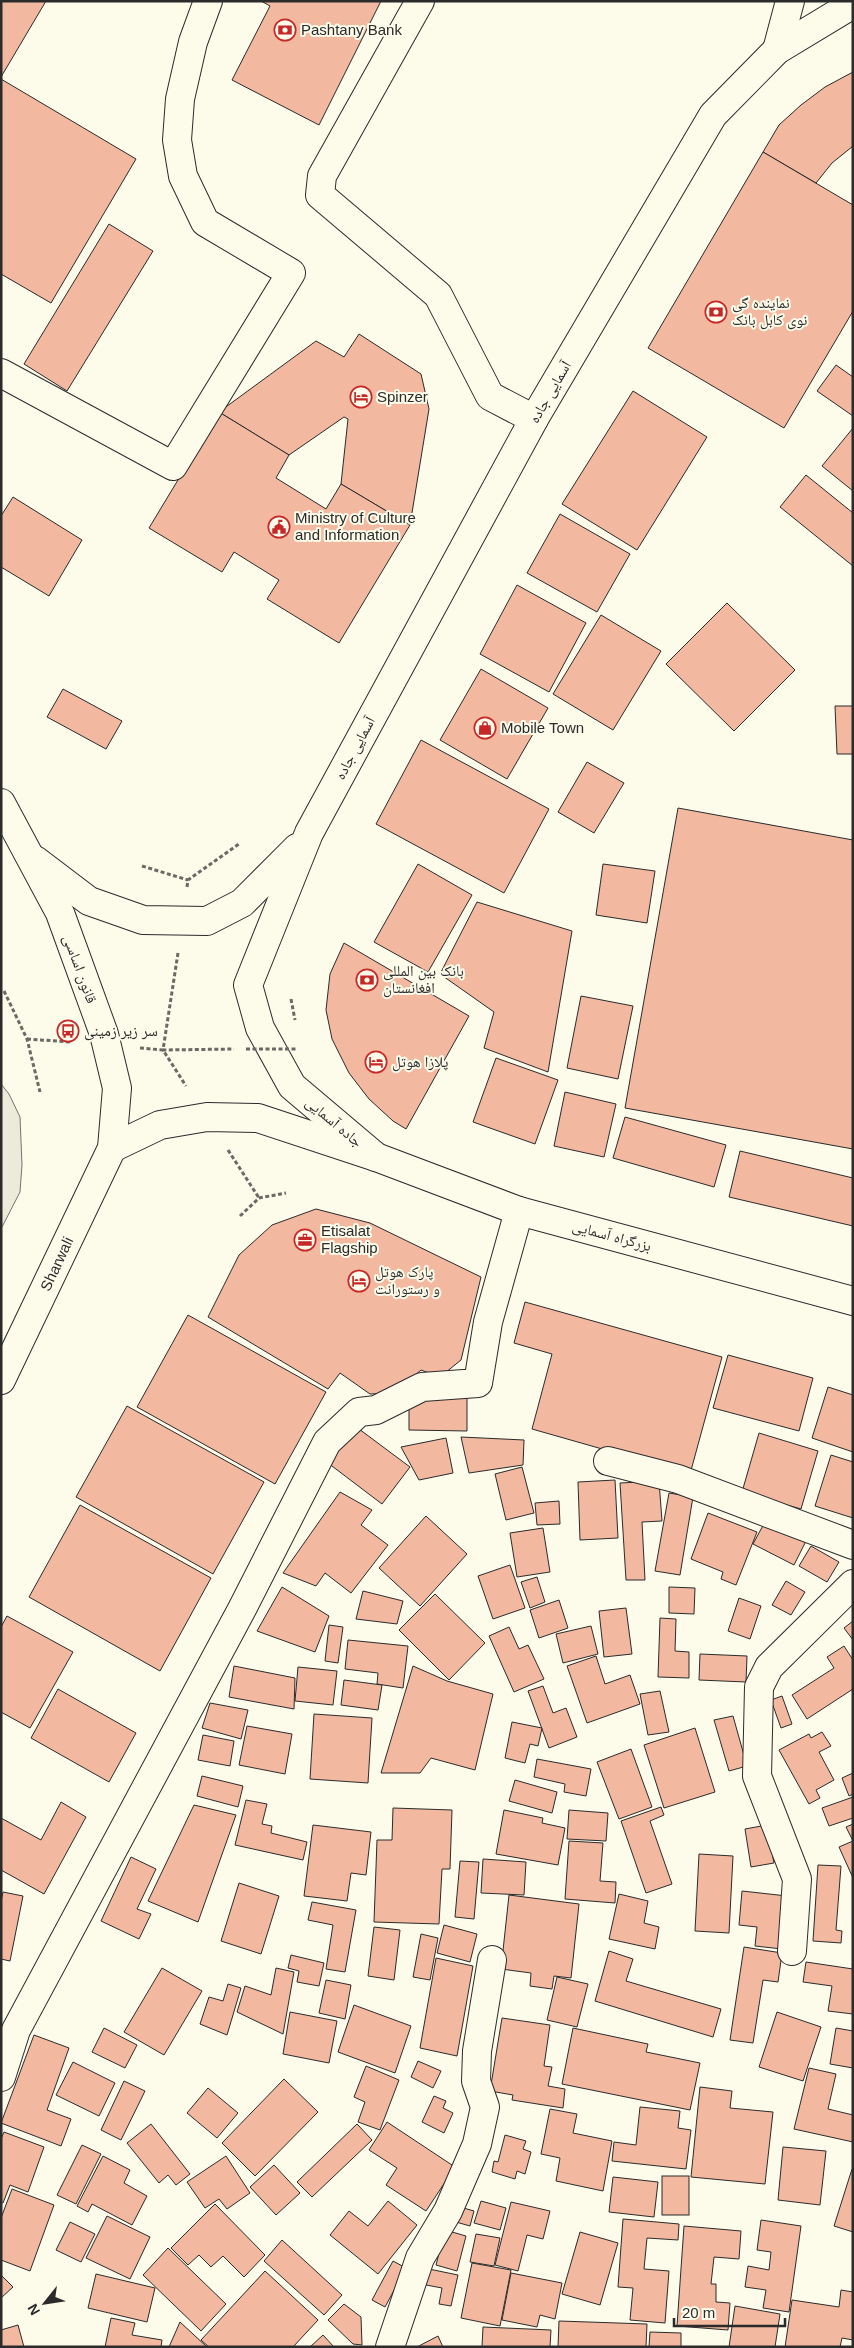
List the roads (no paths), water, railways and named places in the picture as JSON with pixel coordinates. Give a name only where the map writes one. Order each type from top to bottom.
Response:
[{"type":"main road","points":[[1,373],[173,466],[291,273],[205,222],[183,176],[177,140],[180,99],[193,42],[208,1]]},
{"type":"main road","points":[[420,1],[322,176],[320,195],[438,295],[490,396],[534,419]]},
{"type":"main road","points":[[776,50],[790,1]]},
{"type":"main road","name":"آسمایی جاده","points":[[309,833],[534,419],[713,115],[776,50],[853,4]]},
{"type":"main road","name":"قانون اساسی","points":[[1,804],[60,913],[104,1034],[117,1088],[112,1148]]},
{"type":"main road","points":[[28,855],[89,901],[143,920],[207,921],[242,903],[289,858],[309,833]]},
{"type":"main road","name":"جاده آسمایی","points":[[309,833],[248,984],[260,1028],[292,1086],[376,1157]]},
{"type":"main road","name":"جاده آسمایی","points":[[112,1148],[160,1125],[206,1117],[258,1118],[376,1157]]},
{"type":"main road","name":"Sharwali","points":[[1,1380],[112,1148]]},
{"type":"main road","name":"بزرگراه آسمایی","points":[[376,1157],[519,1211],[853,1301]]},
{"type":"main road","points":[[1,2077],[9,2026],[242,1609],[327,1442],[359,1412],[376,1410],[422,1387],[478,1383],[488,1322],[519,1211]]},
{"type":"main road","points":[[608,1461],[678,1479],[853,1545]]},
{"type":"main road","points":[[792,1951],[797,1879],[757,1776],[758,1687],[769,1667],[853,1584]]},
{"type":"main road","points":[[390,2347],[420,2258],[448,2211],[477,2144],[485,2107],[476,2081],[477,2051],[492,1960]]},
{"type":"place","name":"Pashtany Bank","points":[[285,30]]},
{"type":"place","name":"نماینده گی نوی کابل بانک","points":[[716,312]]},
{"type":"place","name":"Spinzer","points":[[361,397]]},
{"type":"place","name":"Ministry of Culture and Information","points":[[279,527]]},
{"type":"place","name":"Mobile Town","points":[[485,728]]},
{"type":"place","name":"بانک بین المللی افغانستان","points":[[367,980]]},
{"type":"place","name":"سر زیر زمینی","points":[[68,1031]]},
{"type":"place","name":"پلازا هوتل","points":[[376,1062]]},
{"type":"place","name":"Etisalat Flagship","points":[[305,1240]]},
{"type":"place","name":"پارک هوتل و رستورانت","points":[[359,1281]]}]
